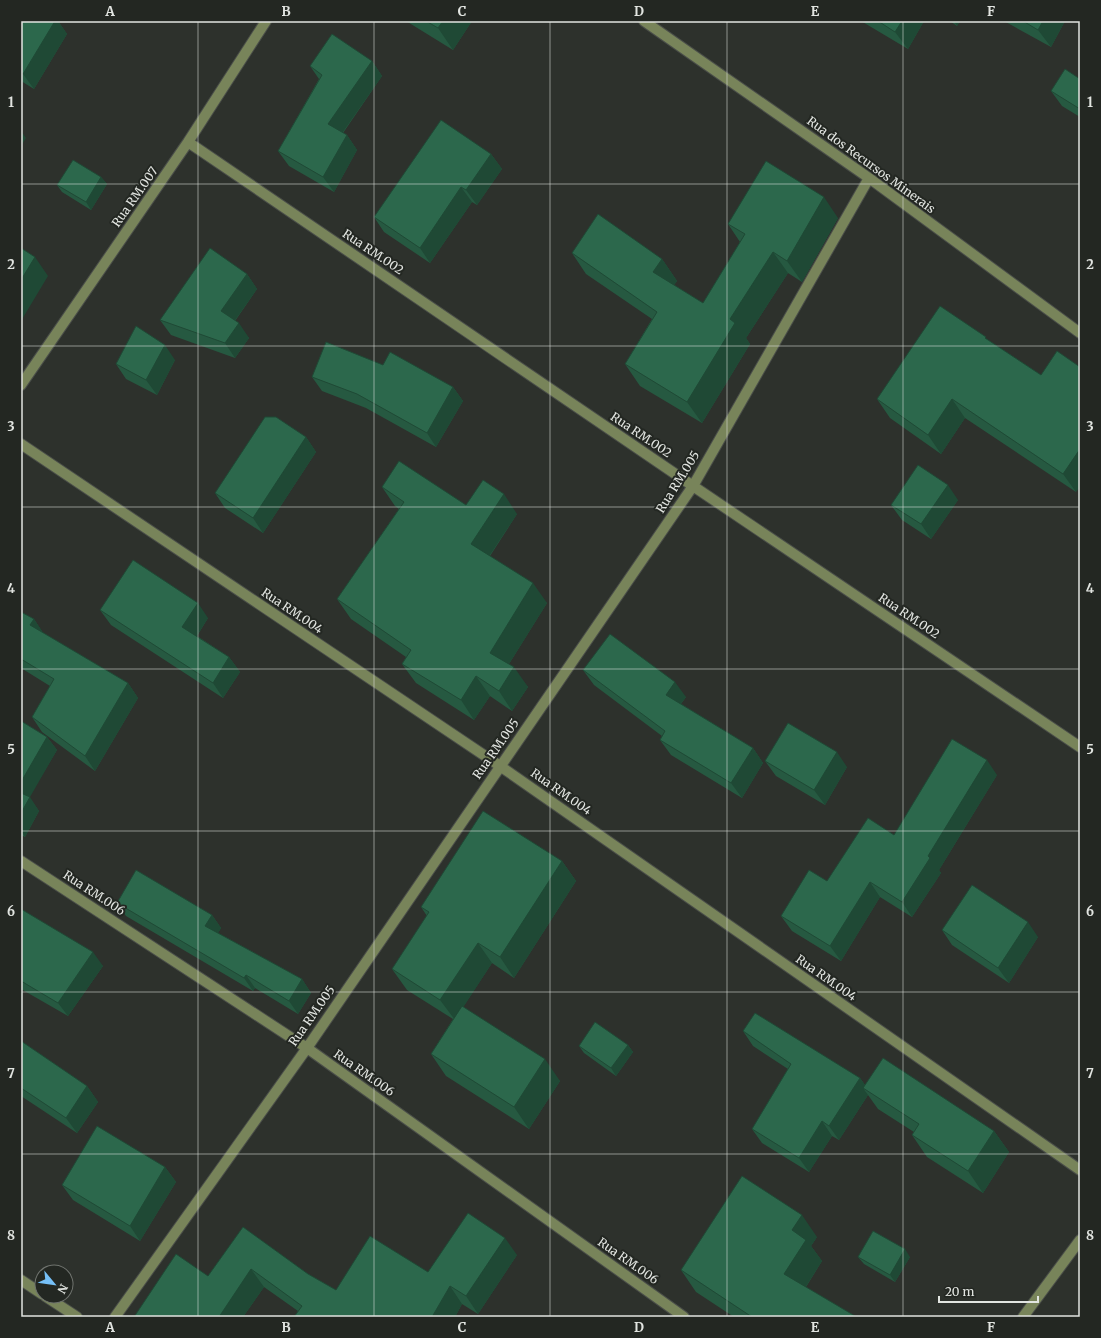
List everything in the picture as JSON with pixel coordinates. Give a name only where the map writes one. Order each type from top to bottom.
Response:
[{"type":"street","name":"Rua RM.007","points":[[21,385],[188,142],[266,21]]},
{"type":"street","name":"Rua dos Recursos Minerais","points":[[644,21],[869,178],[1080,333]]},
{"type":"street","name":"Rua RM.002","points":[[188,142],[692,486],[1080,747]]},
{"type":"street","name":"Rua RM.005","points":[[115,1317],[306,1048],[692,486],[869,178]]},
{"type":"street","name":"Rua RM.004","points":[[21,444],[500,766],[1080,1170]]},
{"type":"street","name":"Rua RM.006","points":[[21,861],[306,1048],[684,1317]]},
{"type":"street","points":[[1023,1317],[1080,1240]]},
{"type":"street","points":[[21,1280],[34,1289]]},
{"type":"street","points":[[57,1304],[77,1317]]},
{"type":"building","points":[[21,21],[55,21],[23,74],[21,73]]},
{"type":"building","points":[[426,21],[443,21],[438,28]]},
{"type":"building","points":[[878,21],[902,21],[895,32]]},
{"type":"building","points":[[1023,21],[1043,21],[1038,30]]},
{"type":"building","points":[[332,34],[372,61],[328,124],[347,135],[323,177],[278,151],[322,75],[310,66]]},
{"type":"building","points":[[1065,69],[1080,79],[1080,109],[1051,91]]},
{"type":"building","points":[[441,120],[491,154],[466,190],[461,187],[420,248],[374,217]]},
{"type":"building","points":[[73,160],[101,177],[86,202],[57,185]]},
{"type":"building","points":[[766,161],[824,197],[787,261],[773,252],[730,319],[735,323],[687,402],[625,364],[657,312],[572,253],[598,214],[662,259],[653,272],[703,303],[745,234],[728,224]]},
{"type":"building","points":[[21,248],[35,257],[21,280]]},
{"type":"building","points":[[210,248],[247,274],[221,311],[239,323],[225,343],[160,320]]},
{"type":"building","points":[[940,306],[1041,375],[1057,351],[1080,367],[1080,449],[1063,474],[952,399],[928,435],[877,399]]},
{"type":"building","points":[[136,326],[165,345],[146,380],[116,364]]},
{"type":"building","points":[[326,342],[383,365],[390,352],[453,387],[427,433],[357,394],[312,377]]},
{"type":"building","points":[[265,417],[276,417],[306,437],[253,518],[215,493]]},
{"type":"building","points":[[399,461],[466,505],[483,480],[504,494],[471,544],[533,583],[490,653],[514,667],[499,691],[476,676],[461,700],[402,664],[411,650],[337,599],[404,502],[382,487]]},
{"type":"building","points":[[918,465],[948,485],[921,524],[891,505]]},
{"type":"building","points":[[133,560],[198,603],[182,627],[229,657],[213,683],[100,610]]},
{"type":"building","points":[[21,612],[34,619],[30,625],[128,683],[85,756],[32,717],[54,679],[21,659]]},
{"type":"building","points":[[610,634],[675,682],[666,695],[753,748],[731,783],[660,740],[665,731],[583,670]]},
{"type":"building","points":[[21,721],[47,737],[21,782]]},
{"type":"building","points":[[788,723],[837,752],[814,790],[765,761]]},
{"type":"building","points":[[952,739],[987,760],[928,856],[930,858],[902,902],[870,882],[830,946],[781,916],[809,870],[827,881],[868,818],[894,835]]},
{"type":"building","points":[[21,793],[30,797],[21,813]]},
{"type":"building","points":[[483,811],[562,861],[500,957],[478,943],[440,1000],[392,969],[429,912],[421,907]]},
{"type":"building","points":[[136,870],[212,915],[205,926],[302,979],[289,1001],[246,975],[244,978],[117,903]]},
{"type":"building","points":[[972,885],[1028,922],[998,968],[942,930]]},
{"type":"building","points":[[21,909],[93,952],[58,1003],[21,981]]},
{"type":"building","points":[[462,1006],[545,1059],[514,1107],[431,1054]]},
{"type":"building","points":[[755,1013],[860,1078],[829,1126],[822,1121],[799,1158],[752,1129],[791,1064],[743,1031]]},
{"type":"building","points":[[595,1022],[628,1045],[611,1068],[579,1046]]},
{"type":"building","points":[[21,1041],[87,1086],[66,1118],[21,1088]]},
{"type":"building","points":[[883,1058],[994,1131],[968,1171],[912,1135],[919,1124],[863,1088]]},
{"type":"building","points":[[97,1126],[165,1167],[130,1226],[62,1185]]},
{"type":"building","points":[[742,1176],[802,1215],[792,1230],[806,1240],[784,1274],[855,1316],[854,1317],[752,1317],[681,1270]]},
{"type":"building","points":[[468,1213],[505,1238],[466,1296],[450,1286],[432,1317],[294,1317],[302,1306],[251,1269],[219,1317],[134,1317],[176,1254],[208,1276],[243,1227],[308,1274],[336,1290],[370,1236],[428,1272]]},
{"type":"building","points":[[873,1231],[905,1249],[890,1275],[858,1257]]}]
